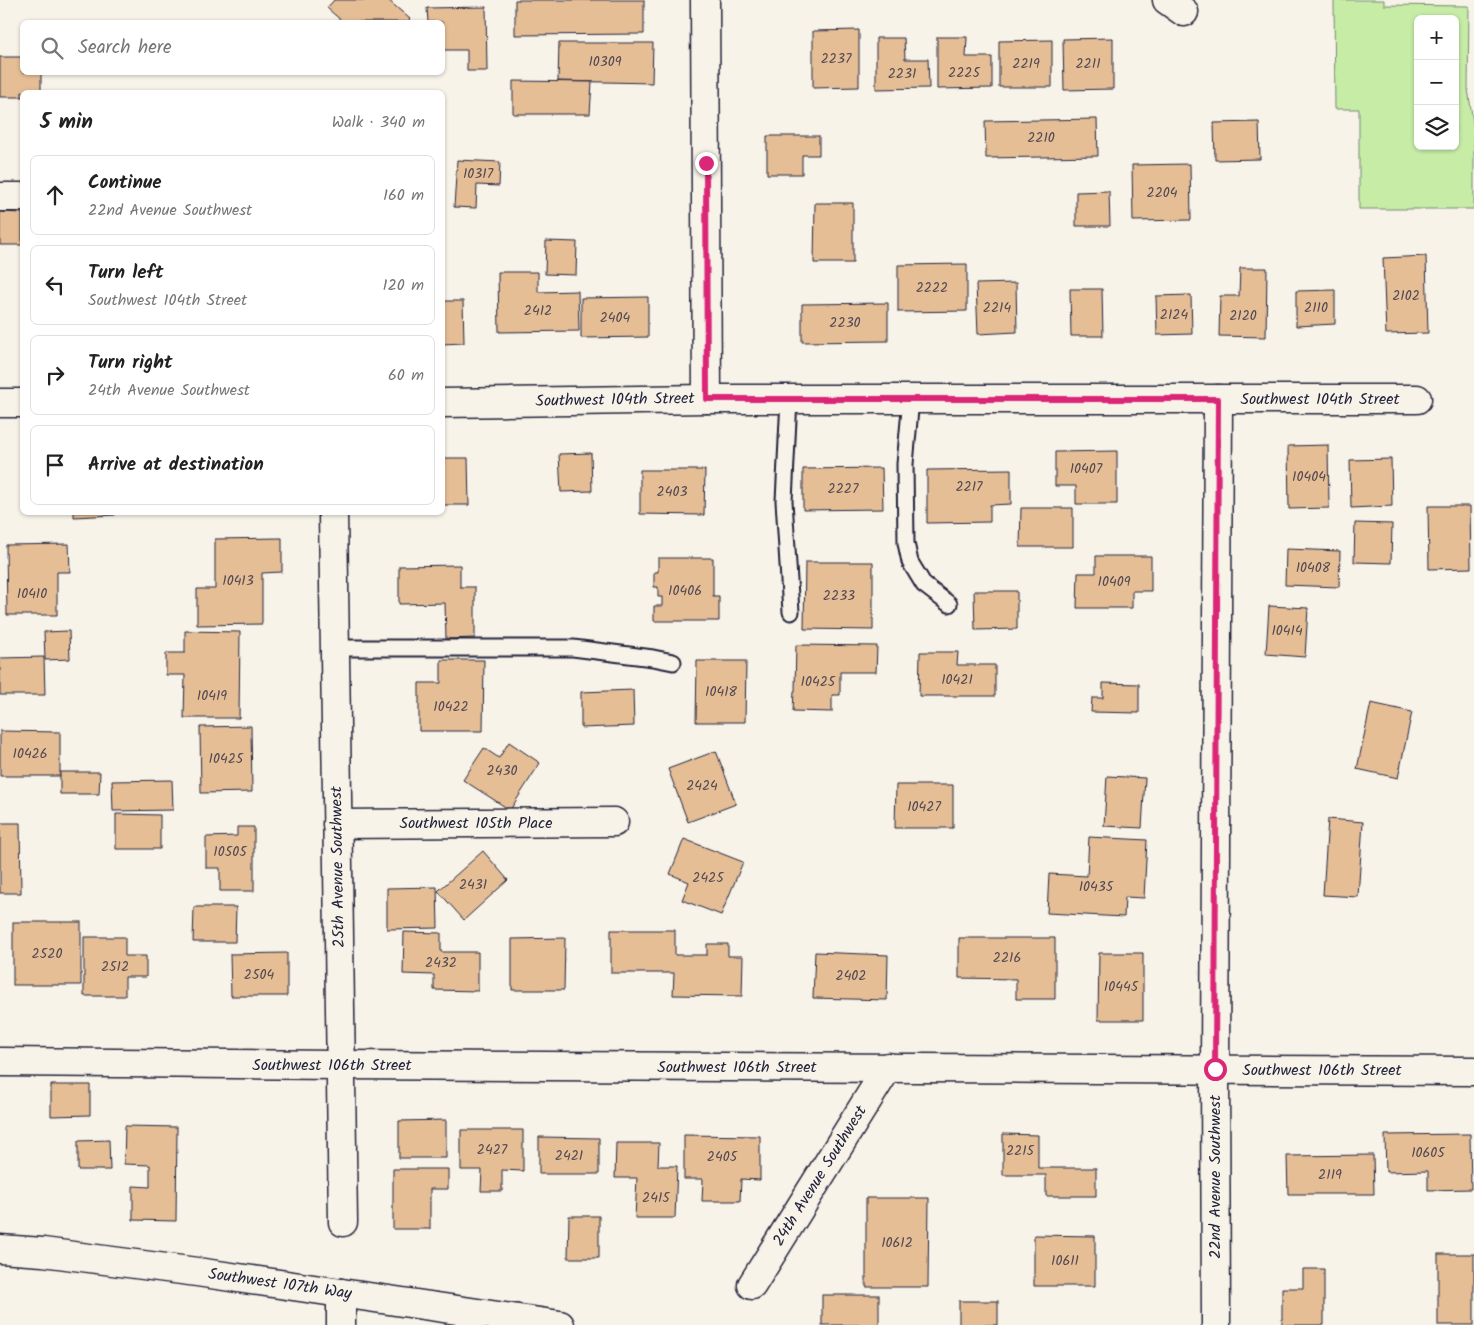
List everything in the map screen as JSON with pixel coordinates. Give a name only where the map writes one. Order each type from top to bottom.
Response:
[{"type":"street","points":[[705,0],[707,399]]},
{"type":"street","points":[[0,197],[20,197]]},
{"type":"street","name":"Southwest 104th Street","points":[[445,403],[707,399],[1416,399]]},
{"type":"street","name":"22nd Avenue Southwest","points":[[1216,1325],[1215,1069],[1218,399]]},
{"type":"street","points":[[0,403],[20,403]]},
{"type":"street","name":"25th Avenue Southwest","points":[[333,515],[343,1222]]},
{"type":"street","name":"Southwest 105th Place","points":[[337,824],[614,822]]},
{"type":"street","name":"Southwest 106th Street","points":[[0,1062],[340,1066],[1474,1071]]},
{"type":"street","name":"24th Avenue Southwest","points":[[752,1284],[888,1067]]},
{"type":"street","name":"Southwest 107th Way","points":[[0,1249],[43,1252],[158,1267],[560,1325]]},
{"type":"street","points":[[341,1293],[341,1325]]},
{"type":"lane","points":[[788,399],[784,501],[791,612]]},
{"type":"lane","points":[[911,399],[905,464],[906,543],[910,562],[924,584],[949,604]]},
{"type":"lane","points":[[335,648],[573,648],[674,662]]},
{"type":"green space","points":[[1334,0],[1384,0],[1384,5],[1469,6],[1468,89],[1474,129],[1474,209],[1359,209],[1359,109],[1335,109]]},
{"type":"building","points":[[334,0],[388,0],[410,19],[341,20],[327,8]]},
{"type":"building","points":[[515,0],[644,0],[644,34],[515,35]]},
{"type":"building","points":[[486,7],[487,71],[467,71],[467,50],[445,50],[445,20],[428,20],[427,8]]},
{"type":"building","points":[[859,30],[859,87],[813,88],[813,31]]},
{"type":"building","points":[[937,37],[967,37],[966,57],[992,57],[992,88],[937,89]]},
{"type":"building","points":[[876,38],[904,38],[905,59],[928,59],[929,88],[876,89]]},
{"type":"building","points":[[1113,38],[1113,89],[1064,90],[1063,39]]},
{"type":"building","points":[[1052,40],[1052,87],[999,87],[999,41]]},
{"type":"building","points":[[559,43],[653,43],[652,83],[558,81]]},
{"type":"building","points":[[0,57],[20,57],[20,75],[41,75],[41,90],[20,90],[20,97],[0,97]]},
{"type":"building","points":[[513,81],[592,82],[590,114],[513,114]]},
{"type":"building","points":[[1097,119],[1098,156],[986,158],[985,121]]},
{"type":"building","points":[[1259,122],[1260,159],[1215,160],[1214,123]]},
{"type":"building","points":[[767,136],[819,136],[819,155],[802,155],[802,174],[767,174]]},
{"type":"building","points":[[457,160],[500,162],[499,186],[477,185],[476,208],[454,207]]},
{"type":"building","points":[[1190,164],[1191,220],[1133,221],[1132,165]]},
{"type":"building","points":[[1109,191],[1110,226],[1076,226],[1076,192]]},
{"type":"building","points":[[815,203],[853,203],[853,263],[814,263]]},
{"type":"building","points":[[0,212],[20,213],[20,245],[0,245]]},
{"type":"building","points":[[546,241],[577,242],[576,275],[545,274]]},
{"type":"building","points":[[1426,256],[1428,333],[1386,334],[1383,258]]},
{"type":"building","points":[[967,264],[967,311],[898,312],[898,265]]},
{"type":"building","points":[[1240,268],[1267,268],[1266,337],[1219,336],[1220,296],[1239,296]]},
{"type":"building","points":[[498,272],[538,272],[538,292],[578,291],[579,331],[499,332]]},
{"type":"building","points":[[1016,283],[1017,332],[978,334],[976,284]]},
{"type":"building","points":[[1070,289],[1102,289],[1103,336],[1071,336]]},
{"type":"building","points":[[1335,290],[1335,324],[1296,326],[1296,291]]},
{"type":"building","points":[[1191,295],[1192,334],[1157,335],[1156,296]]},
{"type":"building","points":[[648,297],[648,337],[581,338],[581,298]]},
{"type":"building","points":[[445,301],[463,301],[464,343],[445,344]]},
{"type":"building","points":[[888,303],[888,341],[802,342],[802,304]]},
{"type":"building","points":[[1328,445],[1329,508],[1289,509],[1288,446]]},
{"type":"building","points":[[1117,451],[1117,504],[1076,504],[1076,486],[1055,486],[1055,452]]},
{"type":"building","points":[[591,453],[592,491],[561,492],[559,454]]},
{"type":"building","points":[[445,458],[468,458],[469,505],[445,505]]},
{"type":"building","points":[[1391,459],[1392,506],[1351,508],[1350,460]]},
{"type":"building","points":[[882,468],[883,509],[803,510],[803,469]]},
{"type":"building","points":[[1011,469],[1011,504],[990,505],[990,522],[927,523],[927,470]]},
{"type":"building","points":[[640,470],[705,470],[704,515],[640,514]]},
{"type":"building","points":[[1428,506],[1470,506],[1471,568],[1429,569]]},
{"type":"building","points":[[1021,508],[1073,508],[1073,547],[1020,547]]},
{"type":"building","points":[[74,515],[115,515],[74,517]]},
{"type":"building","points":[[1355,523],[1392,524],[1391,563],[1354,562]]},
{"type":"building","points":[[282,538],[282,572],[262,573],[262,624],[197,625],[197,589],[215,589],[215,539]]},
{"type":"building","points":[[69,544],[70,572],[57,572],[57,615],[7,615],[6,545]]},
{"type":"building","points":[[1286,549],[1340,551],[1339,587],[1285,585]]},
{"type":"building","points":[[1096,556],[1151,556],[1151,591],[1132,591],[1132,608],[1077,608],[1078,573],[1096,573]]},
{"type":"building","points":[[658,558],[713,558],[713,596],[719,596],[719,621],[654,621],[654,606],[662,606],[662,597],[658,597],[658,587],[654,587],[654,572],[658,572]]},
{"type":"building","points":[[805,562],[873,562],[873,630],[804,629]]},
{"type":"building","points":[[460,565],[460,587],[475,587],[475,638],[446,639],[445,603],[399,604],[399,566]]},
{"type":"building","points":[[974,591],[1017,591],[1017,629],[975,630]]},
{"type":"building","points":[[1269,606],[1308,608],[1305,657],[1266,654]]},
{"type":"building","points":[[69,631],[70,659],[45,660],[44,632]]},
{"type":"building","points":[[185,631],[240,632],[239,718],[184,718],[185,675],[166,675],[166,653],[185,653]]},
{"type":"building","points":[[796,645],[877,646],[876,672],[840,672],[840,695],[832,695],[832,712],[793,711]]},
{"type":"building","points":[[920,652],[958,652],[957,665],[995,665],[995,696],[919,696]]},
{"type":"building","points":[[44,657],[45,695],[0,695],[0,658]]},
{"type":"building","points":[[441,660],[484,660],[483,731],[419,731],[419,683],[441,683]]},
{"type":"building","points":[[697,661],[746,661],[745,722],[696,722]]},
{"type":"building","points":[[1103,683],[1139,684],[1139,713],[1091,712],[1092,698],[1103,698]]},
{"type":"building","points":[[633,690],[634,726],[581,728],[581,692]]},
{"type":"building","points":[[1371,703],[1412,712],[1398,778],[1357,769]]},
{"type":"building","points":[[251,726],[252,792],[201,793],[200,727]]},
{"type":"building","points":[[0,731],[60,732],[60,776],[0,776]]},
{"type":"building","points":[[509,742],[540,763],[510,810],[463,780],[484,748],[499,758]]},
{"type":"building","points":[[716,751],[736,804],[688,822],[668,769]]},
{"type":"building","points":[[60,772],[100,772],[99,794],[60,794]]},
{"type":"building","points":[[1107,776],[1145,778],[1142,828],[1104,826]]},
{"type":"building","points":[[172,780],[173,810],[113,811],[112,781]]},
{"type":"building","points":[[896,785],[953,785],[953,828],[895,828]]},
{"type":"building","points":[[116,814],[160,815],[160,849],[116,849]]},
{"type":"building","points":[[1328,819],[1363,822],[1358,897],[1323,895]]},
{"type":"building","points":[[0,823],[20,823],[21,893],[0,893]]},
{"type":"building","points":[[237,827],[254,827],[254,891],[220,891],[220,868],[206,868],[206,837],[237,836]]},
{"type":"building","points":[[1089,837],[1147,840],[1144,898],[1125,897],[1124,917],[1047,913],[1049,874],[1087,876]]},
{"type":"building","points":[[684,839],[743,862],[721,915],[682,900],[689,882],[670,874]]},
{"type":"building","points":[[483,851],[508,880],[464,920],[438,891]]},
{"type":"building","points":[[437,887],[438,928],[387,929],[387,888]]},
{"type":"building","points":[[194,907],[236,907],[235,942],[193,942]]},
{"type":"building","points":[[13,922],[81,922],[81,985],[13,985]]},
{"type":"building","points":[[611,930],[675,930],[675,955],[707,955],[707,944],[728,944],[728,956],[743,956],[742,996],[673,995],[674,973],[611,973]]},
{"type":"building","points":[[404,932],[441,933],[441,952],[478,952],[478,991],[434,990],[434,975],[403,974]]},
{"type":"building","points":[[84,937],[125,937],[125,956],[146,956],[146,977],[125,977],[125,996],[84,996]]},
{"type":"building","points":[[565,938],[564,990],[512,990],[512,939]]},
{"type":"building","points":[[959,938],[1055,938],[1055,999],[1016,999],[1016,979],[959,978]]},
{"type":"building","points":[[815,952],[888,955],[887,1000],[813,998]]},
{"type":"building","points":[[287,953],[287,996],[231,996],[230,954]]},
{"type":"building","points":[[1099,953],[1143,953],[1143,1020],[1098,1020]]},
{"type":"building","points":[[51,1085],[90,1085],[90,1115],[51,1116]]},
{"type":"building","points":[[446,1120],[446,1158],[399,1158],[399,1121]]},
{"type":"building","points":[[125,1126],[177,1127],[176,1221],[133,1220],[133,1186],[150,1187],[150,1165],[124,1164]]},
{"type":"building","points":[[461,1130],[523,1130],[523,1171],[502,1170],[502,1191],[481,1191],[482,1170],[461,1170]]},
{"type":"building","points":[[1003,1134],[1038,1135],[1038,1168],[1096,1168],[1096,1196],[1046,1196],[1046,1175],[1003,1175]]},
{"type":"building","points":[[1470,1134],[1471,1189],[1428,1190],[1428,1171],[1386,1172],[1385,1135]]},
{"type":"building","points":[[684,1135],[760,1136],[760,1180],[741,1179],[740,1201],[702,1201],[703,1179],[684,1179]]},
{"type":"building","points":[[539,1137],[599,1138],[599,1174],[539,1174]]},
{"type":"building","points":[[109,1140],[110,1170],[78,1170],[78,1141]]},
{"type":"building","points":[[616,1143],[659,1143],[658,1166],[677,1166],[675,1218],[635,1218],[637,1178],[615,1178]]},
{"type":"building","points":[[1373,1155],[1374,1194],[1288,1194],[1287,1156]]},
{"type":"building","points":[[393,1169],[448,1169],[448,1189],[430,1189],[430,1229],[393,1229]]},
{"type":"building","points":[[866,1198],[929,1198],[928,1287],[866,1287]]},
{"type":"building","points":[[569,1216],[599,1216],[599,1258],[568,1258]]},
{"type":"building","points":[[1034,1235],[1095,1236],[1095,1286],[1034,1286]]},
{"type":"building","points":[[1438,1254],[1474,1254],[1474,1325],[1438,1325]]},
{"type":"building","points":[[1303,1269],[1324,1269],[1324,1325],[1282,1325],[1282,1288],[1303,1288]]},
{"type":"building","points":[[822,1295],[879,1295],[879,1325],[822,1325]]},
{"type":"building","points":[[959,1301],[998,1301],[998,1325],[959,1325]]},
{"type":"route","points":[[706,163],[707,399],[1218,399],[1215,1069]]}]
